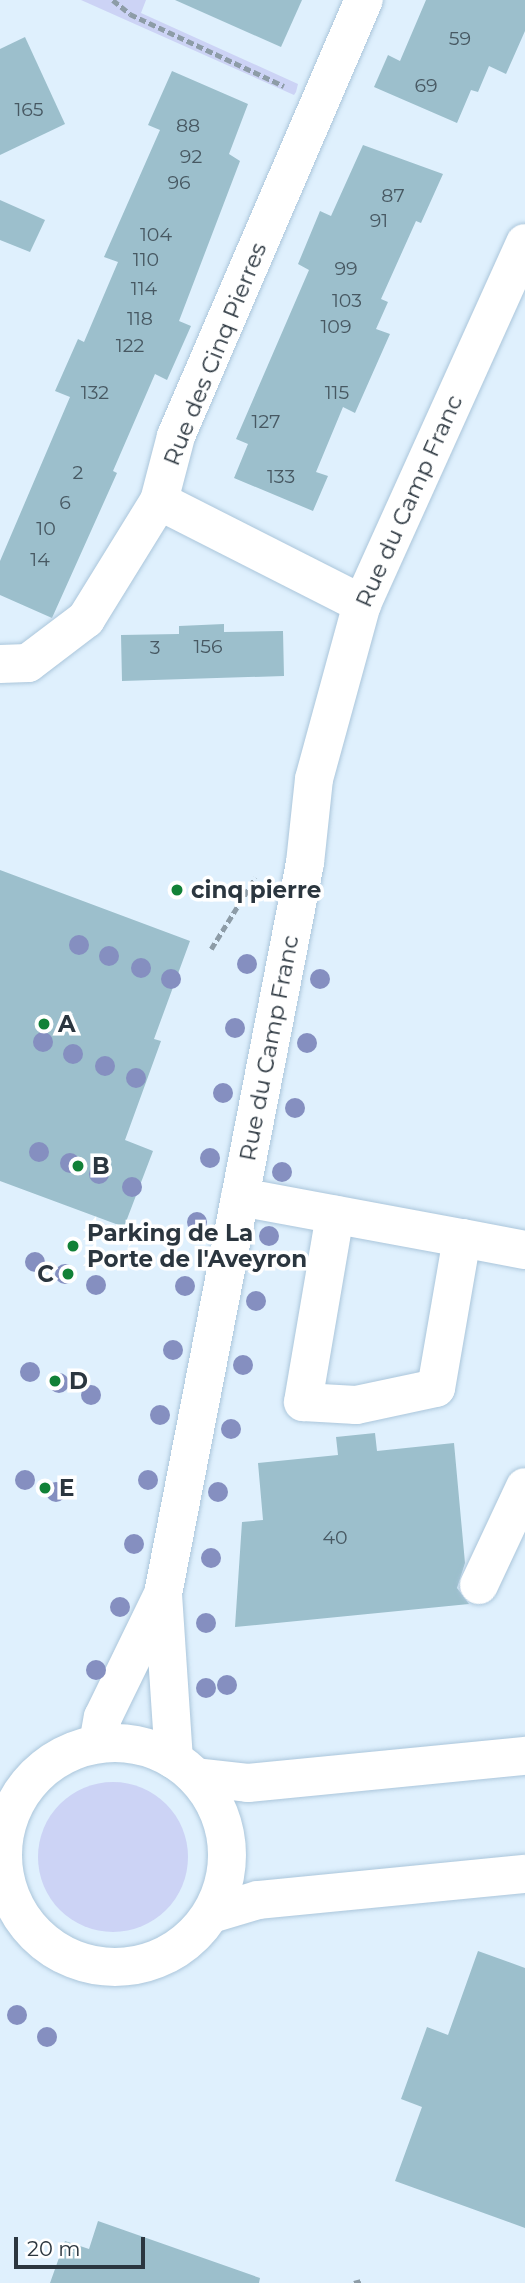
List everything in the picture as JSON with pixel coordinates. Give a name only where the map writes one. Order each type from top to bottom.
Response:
[{"type":"street","name":"Rue des Cinq Pierres","points":[[0,664],[28,663],[86,619],[159,501],[176,436],[365,0]]},
{"type":"street","name":"Rue du Camp Franc","points":[[98,1744],[103,1717],[163,1594],[305,863],[314,779],[362,604],[525,243]]},
{"type":"street","points":[[159,501],[362,604]]},
{"type":"street","points":[[240,1197],[525,1250]]},
{"type":"street","points":[[335,1216],[303,1402],[356,1405],[436,1388],[462,1238]]},
{"type":"street","points":[[479,1585],[525,1487]]},
{"type":"street","name":"Rue du Camp Franc","points":[[163,1594],[185,1768]]},
{"type":"street","points":[[185,1768],[214,1800],[226,1838],[224,1886],[211,1914],[184,1944],[146,1964],[114,1968],[83,1963],[54,1950],[10,1917],[2,1839],[18,1799],[36,1775],[60,1758],[98,1744],[124,1743],[185,1768],[248,1783],[525,1756]]},
{"type":"street","points":[[211,1914],[258,1900],[525,1874]]},
{"type":"path","points":[[113,0],[130,14],[321,103]]},
{"type":"path","points":[[211,949],[255,878]]},
{"type":"path","points":[[354,2283],[361,2281]]},
{"type":"shaded area","points":[[81,0],[146,0],[141,13],[298,84],[296,92],[294,95]]},
{"type":"shaded area","points":[[113,1782],[142,1788],[166,1804],[182,1828],[188,1857],[182,1886],[166,1910],[142,1926],[113,1932],[84,1926],[60,1910],[44,1886],[38,1857],[44,1828],[60,1804],[84,1788]]},
{"type":"building","points":[[175,0],[302,0],[281,47]]},
{"type":"building","points":[[426,0],[525,0],[525,31],[506,74],[489,66],[478,92],[471,90],[457,123],[374,87],[388,55],[400,61]]},
{"type":"building","points":[[25,37],[65,124],[0,155],[0,49]]},
{"type":"building","points":[[172,71],[248,104],[229,154],[240,161],[179,321],[191,326],[167,380],[155,374],[113,471],[117,473],[52,618],[0,595],[0,561],[70,397],[55,391],[78,339],[84,342],[118,262],[104,257],[160,130],[148,125]]},
{"type":"building","points":[[363,145],[443,174],[421,223],[416,221],[381,299],[388,302],[376,329],[390,334],[355,413],[343,407],[316,472],[328,476],[313,511],[234,478],[248,444],[236,439],[309,270],[298,264],[320,211],[331,216]]},
{"type":"building","points":[[0,200],[45,220],[30,252],[0,240]]},
{"type":"building","points":[[224,624],[224,632],[283,631],[284,676],[122,681],[121,635],[179,634],[179,626]]},
{"type":"building","points":[[0,870],[190,941],[154,1039],[161,1041],[125,1140],[153,1151],[124,1227],[0,1181]]},
{"type":"building","points":[[375,1433],[377,1451],[454,1443],[465,1563],[457,1588],[469,1604],[235,1627],[242,1522],[263,1520],[258,1463],[338,1455],[336,1437]]},
{"type":"building","points":[[478,1951],[525,1968],[525,2228],[395,2181],[422,2107],[401,2099],[427,2027],[448,2035]]},
{"type":"building","points":[[98,2221],[260,2278],[259,2283],[50,2283],[65,2241],[89,2249]]},
{"type":"place","name":"cinq pierre","points":[[177,890]]},
{"type":"place","name":"A","points":[[44,1024]]},
{"type":"place","name":"B","points":[[78,1166]]},
{"type":"place","name":"Parking de La Porte de l'Aveyron","points":[[73,1246]]},
{"type":"place","name":"C","points":[[68,1274]]},
{"type":"place","name":"D","points":[[55,1381]]},
{"type":"place","name":"E","points":[[45,1488]]}]
